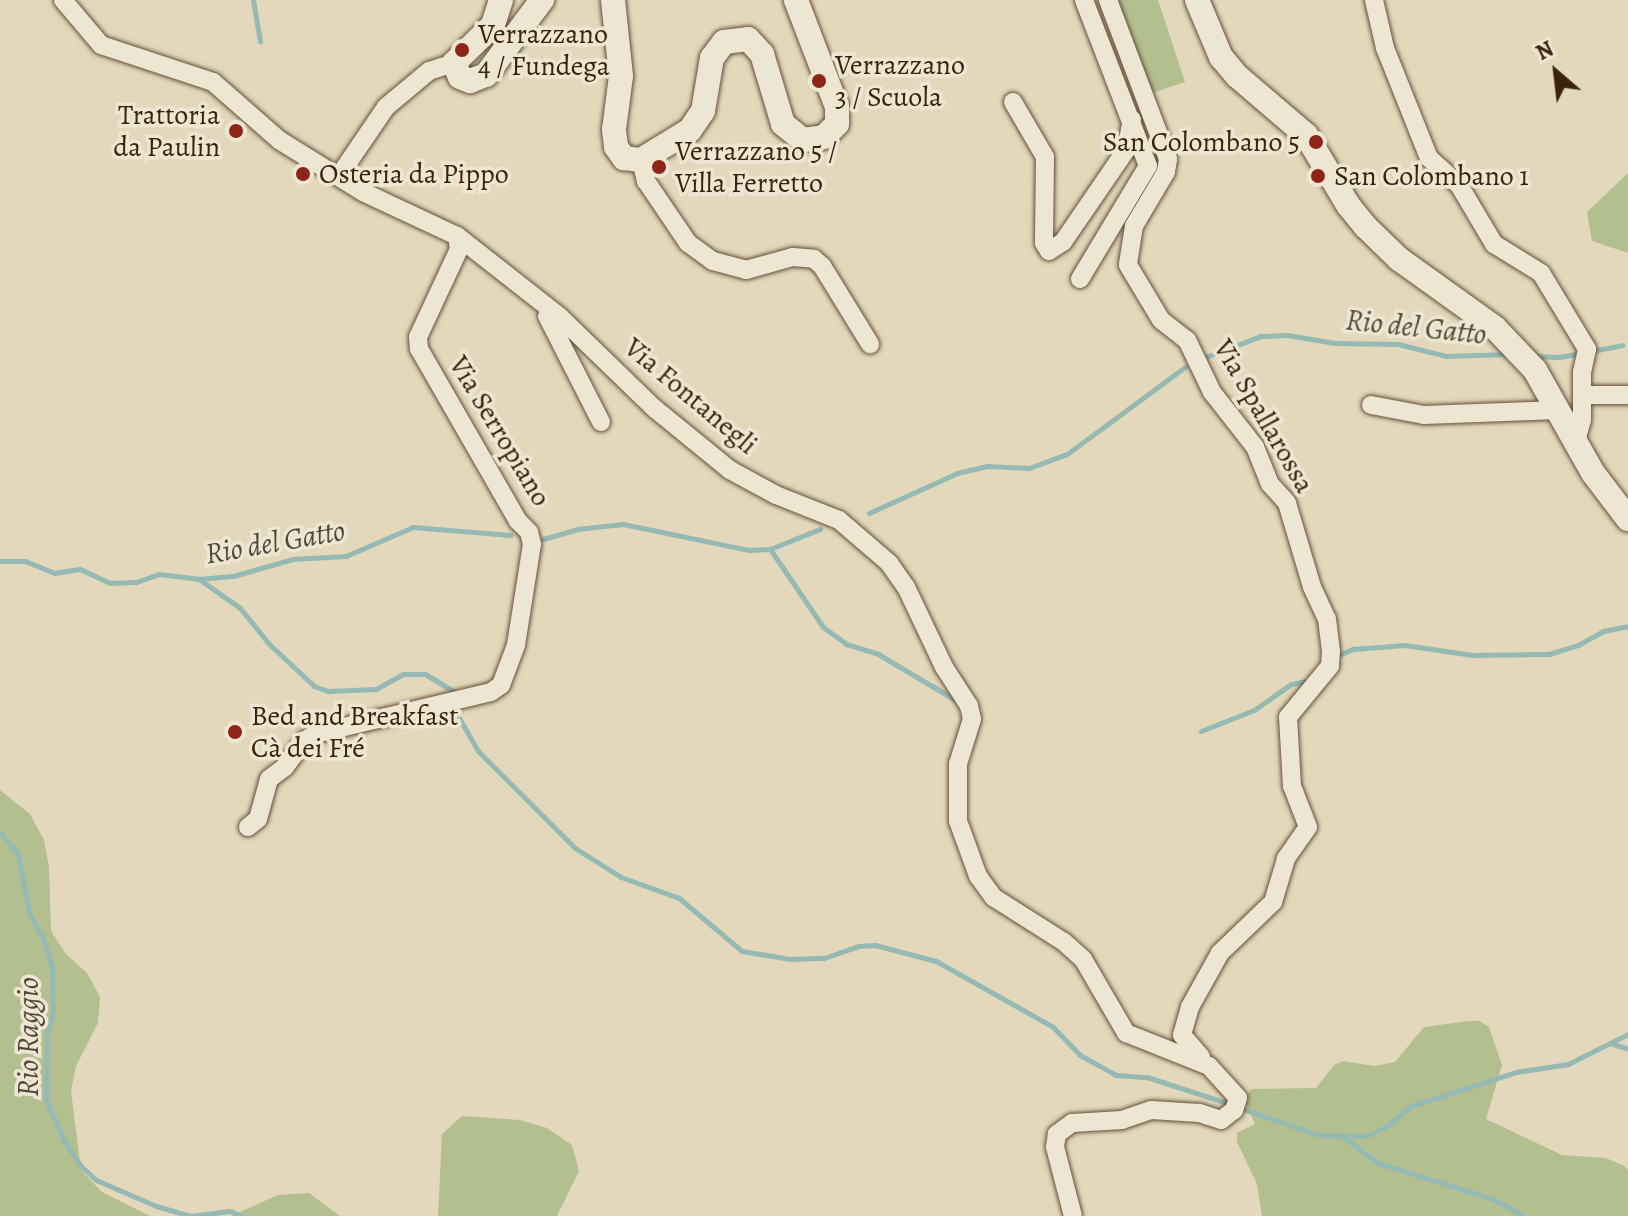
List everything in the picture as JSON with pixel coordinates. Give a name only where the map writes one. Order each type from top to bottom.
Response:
[{"type":"street","name":"Via Fontanegli","points":[[63,0],[101,45],[213,82],[279,140],[363,192],[457,236],[546,305],[654,408],[730,470],[776,495],[839,520],[889,563],[906,587],[944,667],[969,706],[972,719],[958,764],[958,821],[978,876],[993,897],[1064,942],[1083,959],[1126,1033],[1209,1066],[1238,1098],[1227,1117],[1221,1120],[1199,1113],[1151,1110],[1122,1120],[1072,1123],[1057,1134],[1055,1147],[1074,1208],[1073,1216]]},
{"type":"street","points":[[339,176],[386,107],[429,71],[454,63],[493,25],[501,0]]},
{"type":"street","points":[[454,63],[460,77],[470,81],[486,75],[542,0]]},
{"type":"street","points":[[613,0],[621,76],[614,130],[616,147],[624,158],[641,160],[690,130],[703,111],[712,58],[724,42],[748,39],[762,54],[783,124],[803,140],[824,137],[837,124],[837,107],[796,0]]},
{"type":"street","points":[[1080,279],[1148,166],[1084,0]]},
{"type":"street","name":"Via Spallarossa","points":[[1108,0],[1168,159],[1166,172],[1134,226],[1128,265],[1161,320],[1187,340],[1212,392],[1255,447],[1270,484],[1287,503],[1312,587],[1327,619],[1331,651],[1330,666],[1288,717],[1292,786],[1308,827],[1286,859],[1273,902],[1212,964],[1182,1029],[1184,1040],[1209,1066]]},
{"type":"street","points":[[1197,0],[1221,57],[1237,76],[1306,135],[1348,205],[1366,227],[1399,259],[1495,328],[1535,370],[1593,473],[1628,519]]},
{"type":"street","points":[[1374,0],[1385,48],[1429,158],[1459,185],[1494,244],[1541,273],[1587,349],[1582,372],[1582,420],[1576,441]]},
{"type":"street","points":[[1013,102],[1045,157],[1044,243],[1049,251],[1063,242],[1126,150],[1132,120]]},
{"type":"street","points":[[641,160],[646,181],[688,243],[713,261],[746,270],[793,257],[814,259],[822,266],[870,344]]},
{"type":"street","name":"Via Serropiano","points":[[248,827],[258,819],[269,779],[285,767],[304,741],[315,734],[491,692],[501,685],[516,645],[532,544],[529,532],[518,521],[419,349],[418,337],[459,249],[457,236]]},
{"type":"street","points":[[546,305],[547,322],[557,331],[601,422]]},
{"type":"street","points":[[1582,395],[1628,395]]},
{"type":"street","points":[[1371,405],[1424,415],[1559,410]]},
{"type":"green space","points":[[1113,0],[1158,0],[1185,82],[1146,95]]},
{"type":"green space","points":[[1628,173],[1628,253],[1592,241],[1587,212]]},
{"type":"green space","points":[[0,790],[30,814],[44,840],[49,867],[51,931],[66,954],[87,973],[100,997],[98,1023],[76,1066],[71,1091],[81,1170],[102,1192],[150,1216],[0,1216]]},
{"type":"green space","points":[[1480,1021],[1489,1027],[1502,1065],[1486,1119],[1562,1155],[1606,1158],[1624,1166],[1628,1170],[1628,1216],[1262,1216],[1257,1184],[1237,1142],[1237,1133],[1255,1124],[1245,1096],[1252,1089],[1316,1088],[1334,1065],[1343,1061],[1374,1066],[1395,1062],[1424,1027]]},
{"type":"green space","points":[[462,1116],[520,1120],[547,1128],[572,1145],[579,1171],[557,1216],[438,1216],[442,1134]]},
{"type":"green space","points":[[309,1193],[340,1216],[231,1216],[278,1195]]},
{"type":"waterway","points":[[253,0],[260,41]]},
{"type":"waterway","name":"Rio del Gatto","points":[[1208,356],[1261,336],[1287,335],[1335,343],[1398,344],[1446,356],[1510,354]]},
{"type":"waterway","name":"Rio del Gatto","points":[[1592,351],[1622,345]]},
{"type":"waterway","name":"Rio del Gatto","points":[[1532,356],[1559,357],[1582,353]]},
{"type":"waterway","name":"Rio del Gatto","points":[[869,513],[957,473],[988,466],[1029,468],[1067,454],[1185,367]]},
{"type":"waterway","name":"Rio del Gatto","points":[[543,539],[577,529],[623,524],[749,550],[770,549],[820,529]]},
{"type":"waterway","name":"Rio del Gatto","points":[[0,561],[25,561],[54,573],[80,569],[110,583],[136,582],[159,574],[198,579],[233,576],[293,559],[346,556],[413,527],[511,535]]},
{"type":"waterway","points":[[770,549],[823,627],[846,644],[878,654],[959,702]]},
{"type":"waterway","points":[[199,579],[240,608],[269,644],[314,686],[328,691],[376,689],[403,674],[425,674],[453,691]]},
{"type":"waterway","points":[[1341,654],[1353,649],[1405,645],[1472,655],[1549,654],[1578,645],[1603,631],[1628,626]]},
{"type":"waterway","points":[[1201,731],[1254,710],[1291,684],[1308,681]]},
{"type":"waterway","points":[[458,716],[478,751],[575,848],[621,877],[679,898],[742,951],[790,959],[824,958],[859,946],[875,945],[936,961],[1053,1027],[1080,1055],[1116,1075],[1147,1077],[1230,1104]]},
{"type":"waterway","name":"Rio Raggio","points":[[0,833],[18,854],[29,913],[42,936],[52,966],[53,1013],[47,1033],[46,1100],[64,1140],[81,1166],[96,1180],[156,1206],[190,1216],[230,1211],[242,1216]]},
{"type":"waterway","points":[[1240,1108],[1319,1135],[1366,1136],[1387,1126],[1411,1106],[1516,1072],[1568,1064],[1628,1034]]},
{"type":"waterway","points":[[1610,1043],[1628,1049]]},
{"type":"waterway","points":[[1343,1137],[1378,1163],[1493,1199],[1524,1216]]},
{"type":"place","name":"Verrazzano 4 / Fundega","points":[[462,50]]},
{"type":"place","name":"Verrazzano 3 / Scuola","points":[[819,81]]},
{"type":"place","name":"Trattoria da Paulin","points":[[236,131]]},
{"type":"place","name":"San Colombano 5","points":[[1316,142]]},
{"type":"place","name":"Verrazzano 5 / Villa Ferretto","points":[[659,167]]},
{"type":"place","name":"Osteria da Pippo","points":[[303,174]]},
{"type":"place","name":"San Colombano 1","points":[[1318,176]]},
{"type":"place","name":"Bed and Breakfast Cà dei Fré","points":[[235,732]]}]
